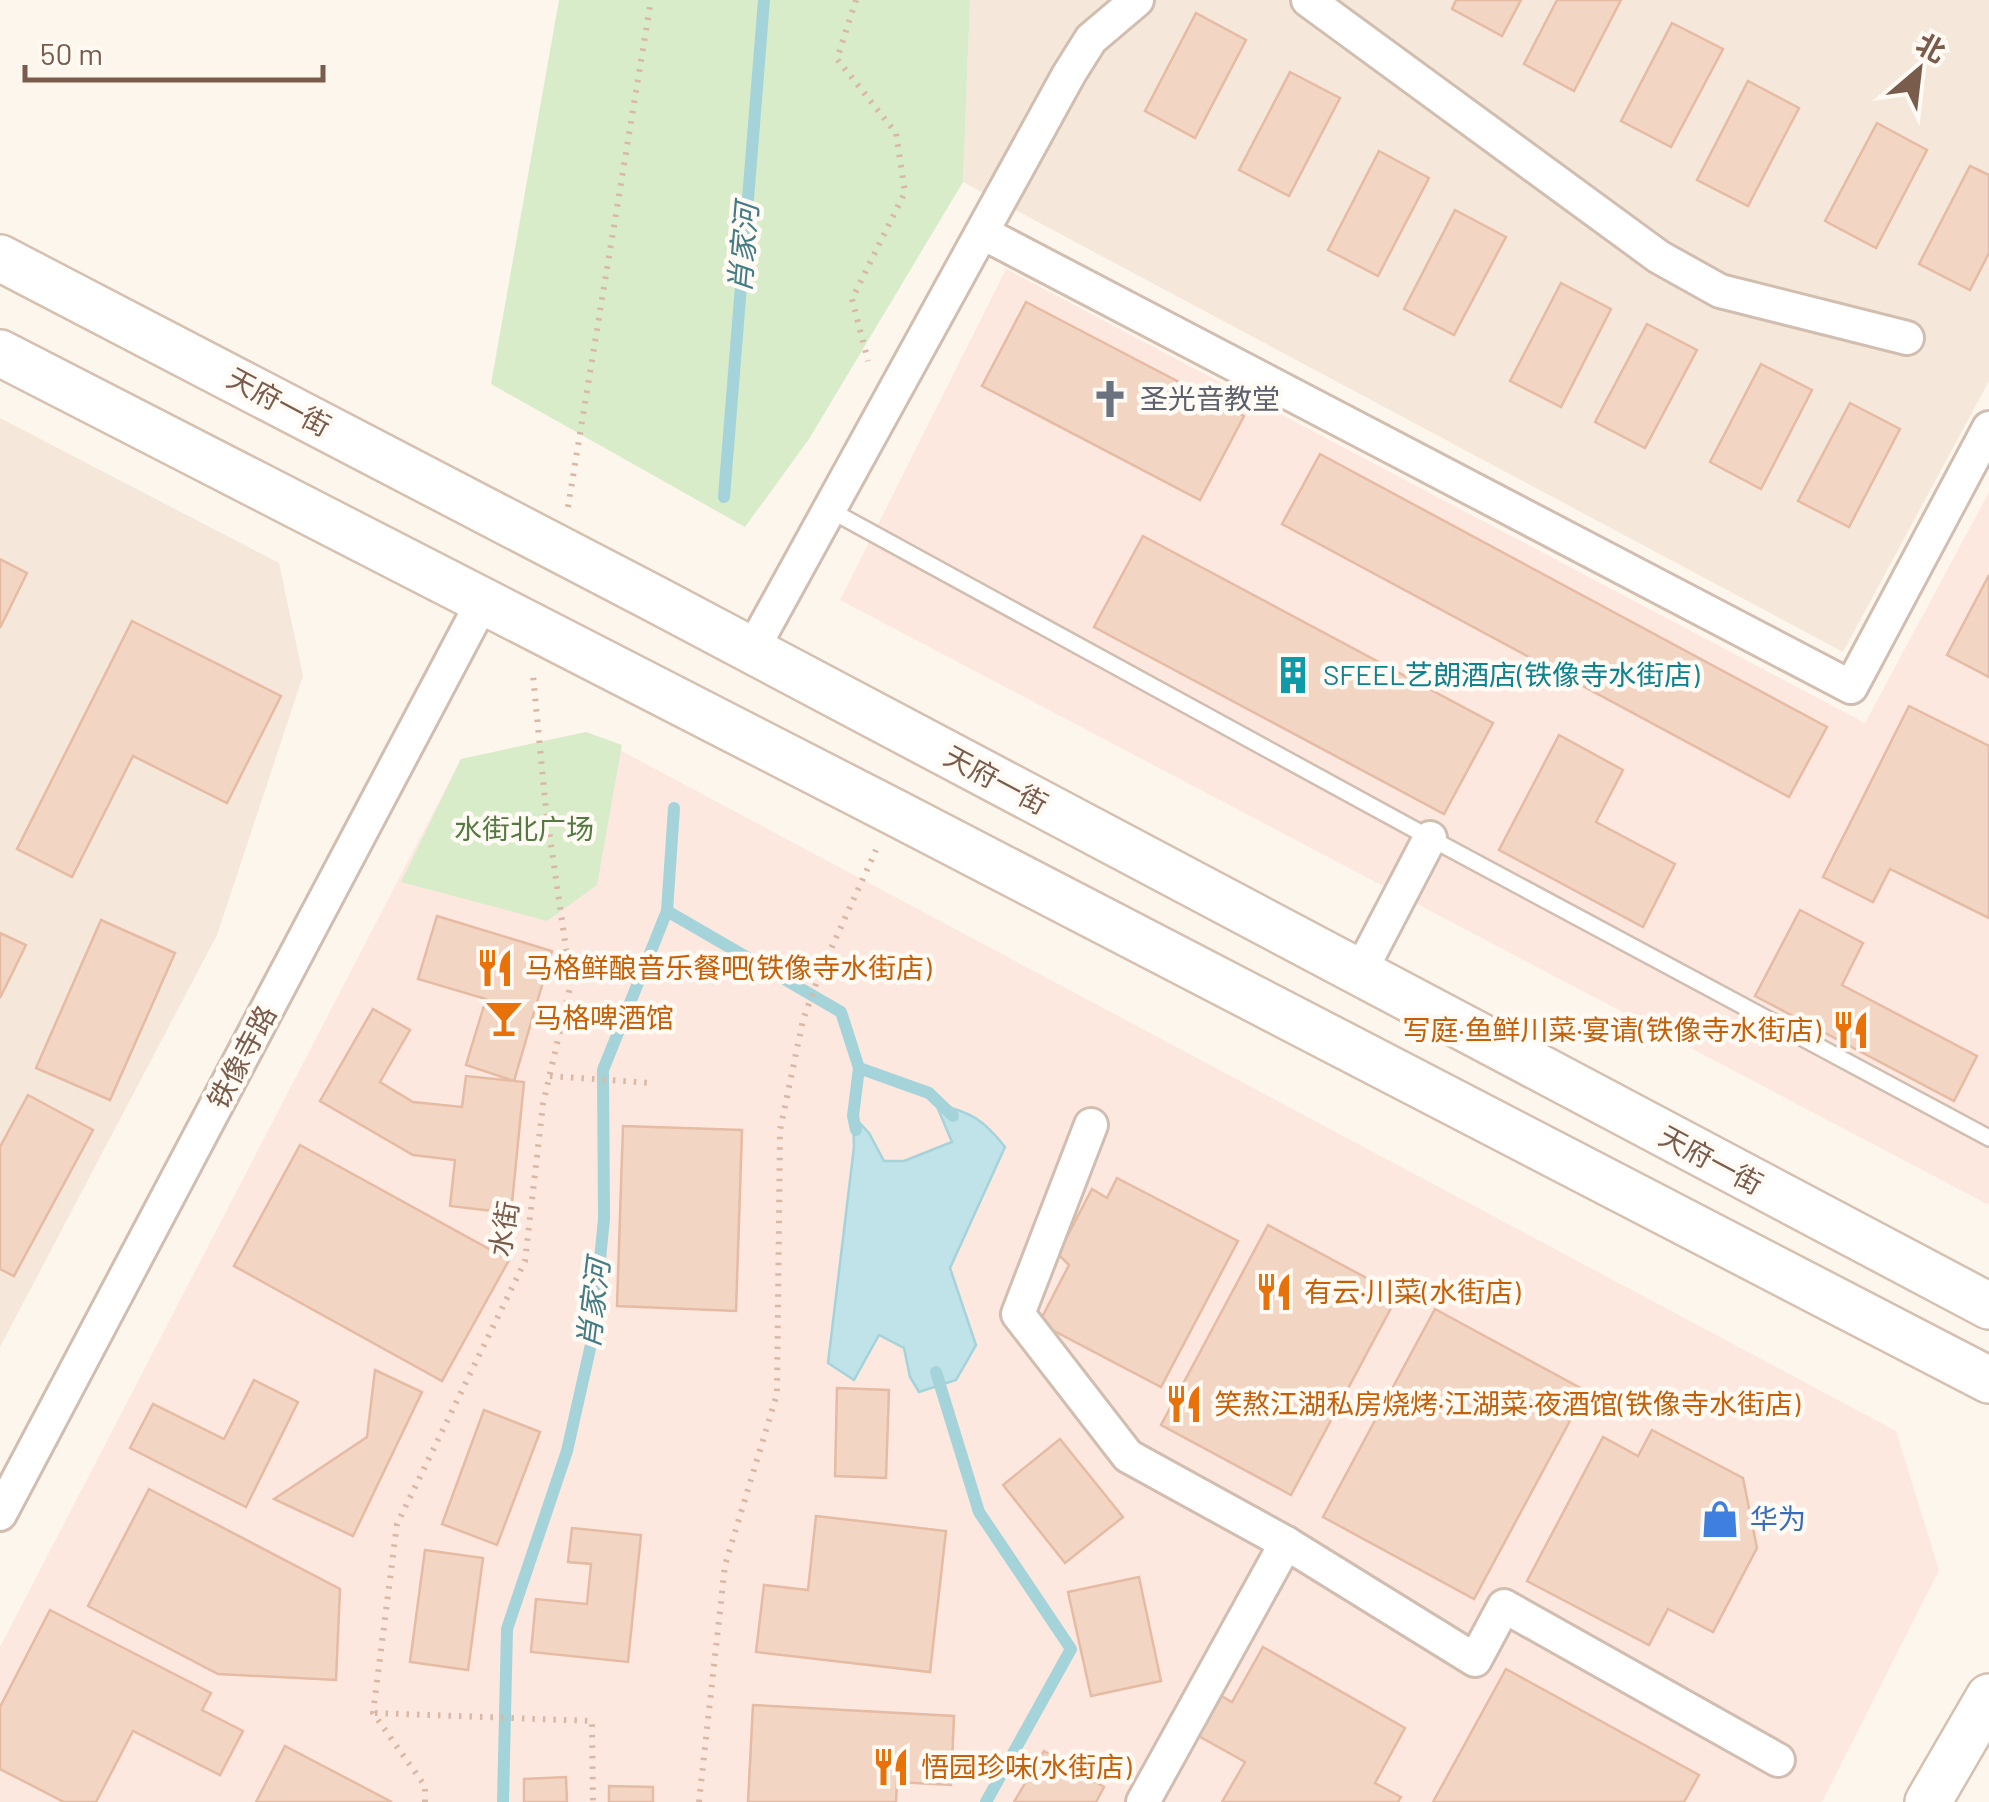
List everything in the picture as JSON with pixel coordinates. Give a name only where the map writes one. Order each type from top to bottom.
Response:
[{"type":"main road","name":"天府一街","points":[[0,258],[752,650],[1989,1306]]},
{"type":"main road","points":[[0,353],[1989,1380]]},
{"type":"main road","points":[[1928,1802],[1989,1696]]},
{"type":"street","points":[[752,650],[1091,39],[1137,0]]},
{"type":"street","points":[[1308,0],[1659,257],[1720,291],[1908,338]]},
{"type":"street","points":[[983,233],[1851,687],[1989,428]]},
{"type":"street","name":"铁像寺路","points":[[0,1514],[483,601]]},
{"type":"street","points":[[1359,974],[1430,838]]},
{"type":"street","points":[[1091,1125],[1018,1314],[1128,1456],[1286,1543],[1475,1660],[1504,1606],[1778,1760]]},
{"type":"street","points":[[1143,1802],[1286,1543]]},
{"type":"lane","points":[[830,510],[1989,1138]]},
{"type":"path","points":[[562,550],[651,0]]},
{"type":"path","points":[[856,0],[837,59],[896,132],[905,192],[852,299],[882,416]]},
{"type":"path","name":"水街","points":[[373,1713],[398,1524],[525,1261],[543,1104],[572,983],[546,810],[528,624]]},
{"type":"path","points":[[700,1802],[725,1565],[776,1394],[780,1130],[803,1020],[820,973],[894,812]]},
{"type":"path","points":[[550,1076],[652,1082]]},
{"type":"path","points":[[373,1713],[592,1721],[594,1802]]},
{"type":"path","points":[[373,1713],[425,1786],[425,1802]]},
{"type":"shaded area","points":[[970,0],[1989,0],[1989,381],[1843,652],[963,182]]},
{"type":"shaded area","points":[[1006,269],[1865,723],[1989,492],[1989,1205],[840,600]]},
{"type":"shaded area","points":[[0,418],[279,563],[303,676],[217,935],[0,1347]]},
{"type":"shaded area","points":[[586,732],[1896,1431],[1939,1570],[1822,1802],[0,1802],[0,1647],[461,759]]},
{"type":"green space","points":[[559,0],[970,0],[963,182],[809,439],[745,527],[491,384]]},
{"type":"green space","name":"水街北广场","points":[[586,732],[622,745],[597,885],[547,921],[401,882],[461,759]]},
{"type":"water","points":[[936,1104],[975,1118],[1005,1147],[950,1268],[976,1345],[956,1380],[919,1392],[910,1377],[904,1348],[879,1335],[854,1380],[828,1363],[854,1147],[853,1116],[869,1133],[884,1161],[904,1161],[952,1142]]},
{"type":"building","points":[[1456,0],[1521,0],[1502,36],[1452,9]]},
{"type":"building","points":[[1557,0],[1621,0],[1574,91],[1524,64]]},
{"type":"building","points":[[1196,13],[1246,40],[1195,138],[1145,111]]},
{"type":"building","points":[[1672,23],[1723,49],[1671,147],[1621,121]]},
{"type":"building","points":[[1290,72],[1340,98],[1289,196],[1239,170]]},
{"type":"building","points":[[1748,81],[1799,108],[1748,206],[1697,180]]},
{"type":"building","points":[[1877,123],[1927,150],[1876,248],[1825,221]]},
{"type":"building","points":[[1379,151],[1429,178],[1378,276],[1328,250]]},
{"type":"building","points":[[1970,166],[1989,175],[1989,253],[1970,290],[1919,264]]},
{"type":"building","points":[[1455,210],[1506,237],[1454,335],[1404,309]]},
{"type":"building","points":[[1561,283],[1611,309],[1561,407],[1510,381]]},
{"type":"building","points":[[1026,302],[1244,416],[1200,500],[982,386]]},
{"type":"building","points":[[1647,324],[1697,350],[1645,448],[1595,422]]},
{"type":"building","points":[[1761,364],[1812,390],[1761,489],[1710,462]]},
{"type":"building","points":[[1850,403],[1900,429],[1849,527],[1798,501]]},
{"type":"building","points":[[1320,454],[1827,727],[1789,797],[1282,524]]},
{"type":"building","name":"SFEEL艺朗酒店(铁像寺水街店)","points":[[1143,536],[1493,723],[1444,814],[1094,627]]},
{"type":"building","points":[[0,559],[27,573],[0,628]]},
{"type":"building","points":[[1989,575],[1989,677],[1947,655]]},
{"type":"building","points":[[132,621],[281,696],[227,803],[133,756],[72,877],[17,849]]},
{"type":"building","points":[[1909,706],[1989,746],[1989,918],[1890,869],[1873,902],[1823,877]]},
{"type":"building","points":[[1559,735],[1623,770],[1596,822],[1675,864],[1643,927],[1499,850]]},
{"type":"building","points":[[1800,910],[1863,943],[1842,985],[1977,1056],[1954,1101],[1755,996]]},
{"type":"building","points":[[437,916],[552,951],[514,1081],[466,1065],[486,999],[418,979]]},
{"type":"building","points":[[101,920],[175,953],[110,1100],[36,1068]]},
{"type":"building","points":[[0,933],[26,945],[0,998]]},
{"type":"building","points":[[373,1009],[410,1030],[380,1082],[413,1102],[462,1107],[466,1076],[524,1082],[511,1213],[450,1206],[455,1160],[413,1155],[320,1101]]},
{"type":"building","points":[[28,1095],[93,1130],[14,1276],[0,1269],[0,1147]]},
{"type":"building","points":[[623,1126],[742,1130],[736,1311],[617,1306]]},
{"type":"building","points":[[300,1145],[509,1260],[442,1381],[234,1266]]},
{"type":"building","points":[[1117,1178],[1238,1241],[1161,1387],[1039,1323],[1069,1265],[1058,1254],[1092,1189],[1107,1198]]},
{"type":"building","points":[[1268,1225],[1398,1295],[1291,1495],[1161,1425]]},
{"type":"building","points":[[1435,1309],[1586,1391],[1474,1599],[1323,1517]]},
{"type":"building","points":[[375,1370],[422,1392],[353,1536],[274,1499],[367,1437]]},
{"type":"building","points":[[254,1380],[298,1402],[246,1507],[130,1448],[153,1404],[224,1439]]},
{"type":"building","points":[[837,1388],[889,1390],[886,1478],[835,1476]]},
{"type":"building","points":[[484,1410],[540,1432],[497,1545],[442,1524]]},
{"type":"building","points":[[1652,1430],[1743,1478],[1757,1548],[1713,1632],[1668,1609],[1649,1645],[1527,1581],[1603,1437],[1638,1456]]},
{"type":"building","points":[[1060,1439],[1123,1517],[1065,1563],[1003,1485]]},
{"type":"building","points":[[149,1489],[340,1589],[336,1680],[218,1674],[88,1606]]},
{"type":"building","points":[[816,1516],[946,1531],[930,1672],[756,1652],[764,1585],[808,1590]]},
{"type":"building","points":[[572,1528],[641,1535],[628,1662],[531,1652],[536,1599],[587,1604],[591,1564],[568,1562]]},
{"type":"building","points":[[425,1550],[483,1558],[468,1670],[410,1662]]},
{"type":"building","points":[[1139,1577],[1161,1681],[1091,1696],[1068,1592]]},
{"type":"building","points":[[50,1610],[211,1693],[202,1710],[243,1731],[220,1775],[133,1731],[96,1802],[64,1802],[0,1769],[0,1707]]},
{"type":"building","points":[[1263,1647],[1405,1728],[1375,1783],[1401,1797],[1398,1802],[1222,1802],[1245,1762],[1195,1734],[1218,1694],[1232,1702]]},
{"type":"building","points":[[1506,1669],[1699,1775],[1684,1802],[1433,1802]]},
{"type":"building","points":[[753,1705],[954,1716],[951,1785],[897,1782],[896,1802],[748,1802]]},
{"type":"building","points":[[285,1746],[392,1802],[256,1802]]},
{"type":"building","points":[[1044,1751],[1104,1787],[1096,1802],[1014,1802]]},
{"type":"building","points":[[566,1777],[567,1802],[524,1802],[524,1779]]},
{"type":"building","points":[[609,1786],[653,1787],[653,1802],[609,1802]]},
{"type":"waterway","name":"肖家河","points":[[724,497],[764,0]]},
{"type":"waterway","name":"肖家河","points":[[503,1802],[507,1629],[567,1451],[592,1340],[604,1219],[603,1070],[667,911],[674,808]]},
{"type":"waterway","points":[[667,911],[841,1012],[859,1068],[853,1116],[856,1130]]},
{"type":"waterway","points":[[859,1068],[929,1093],[953,1116]]},
{"type":"waterway","points":[[936,1372],[979,1512],[1071,1649],[986,1802]]},
{"type":"place","name":"圣光音教堂","points":[[1110,399]]},
{"type":"place","name":"SFEEL艺朗酒店(铁像寺水街店)","points":[[1293,675]]},
{"type":"place","name":"马格鲜酿音乐餐吧(铁像寺水街店)","points":[[495,968]]},
{"type":"place","name":"马格啤酒馆","points":[[504,1018]]},
{"type":"place","name":"写庭·鱼鲜川菜·宴请(铁像寺水街店)","points":[[1851,1030]]},
{"type":"place","name":"有云·川菜(水街店)","points":[[1274,1292]]},
{"type":"place","name":"笑熬江湖私房烧烤·江湖菜·夜酒馆(铁像寺水街店)","points":[[1184,1404]]},
{"type":"place","name":"华为","points":[[1720,1519]]},
{"type":"place","name":"悟园珍味(水街店)","points":[[891,1767]]}]
